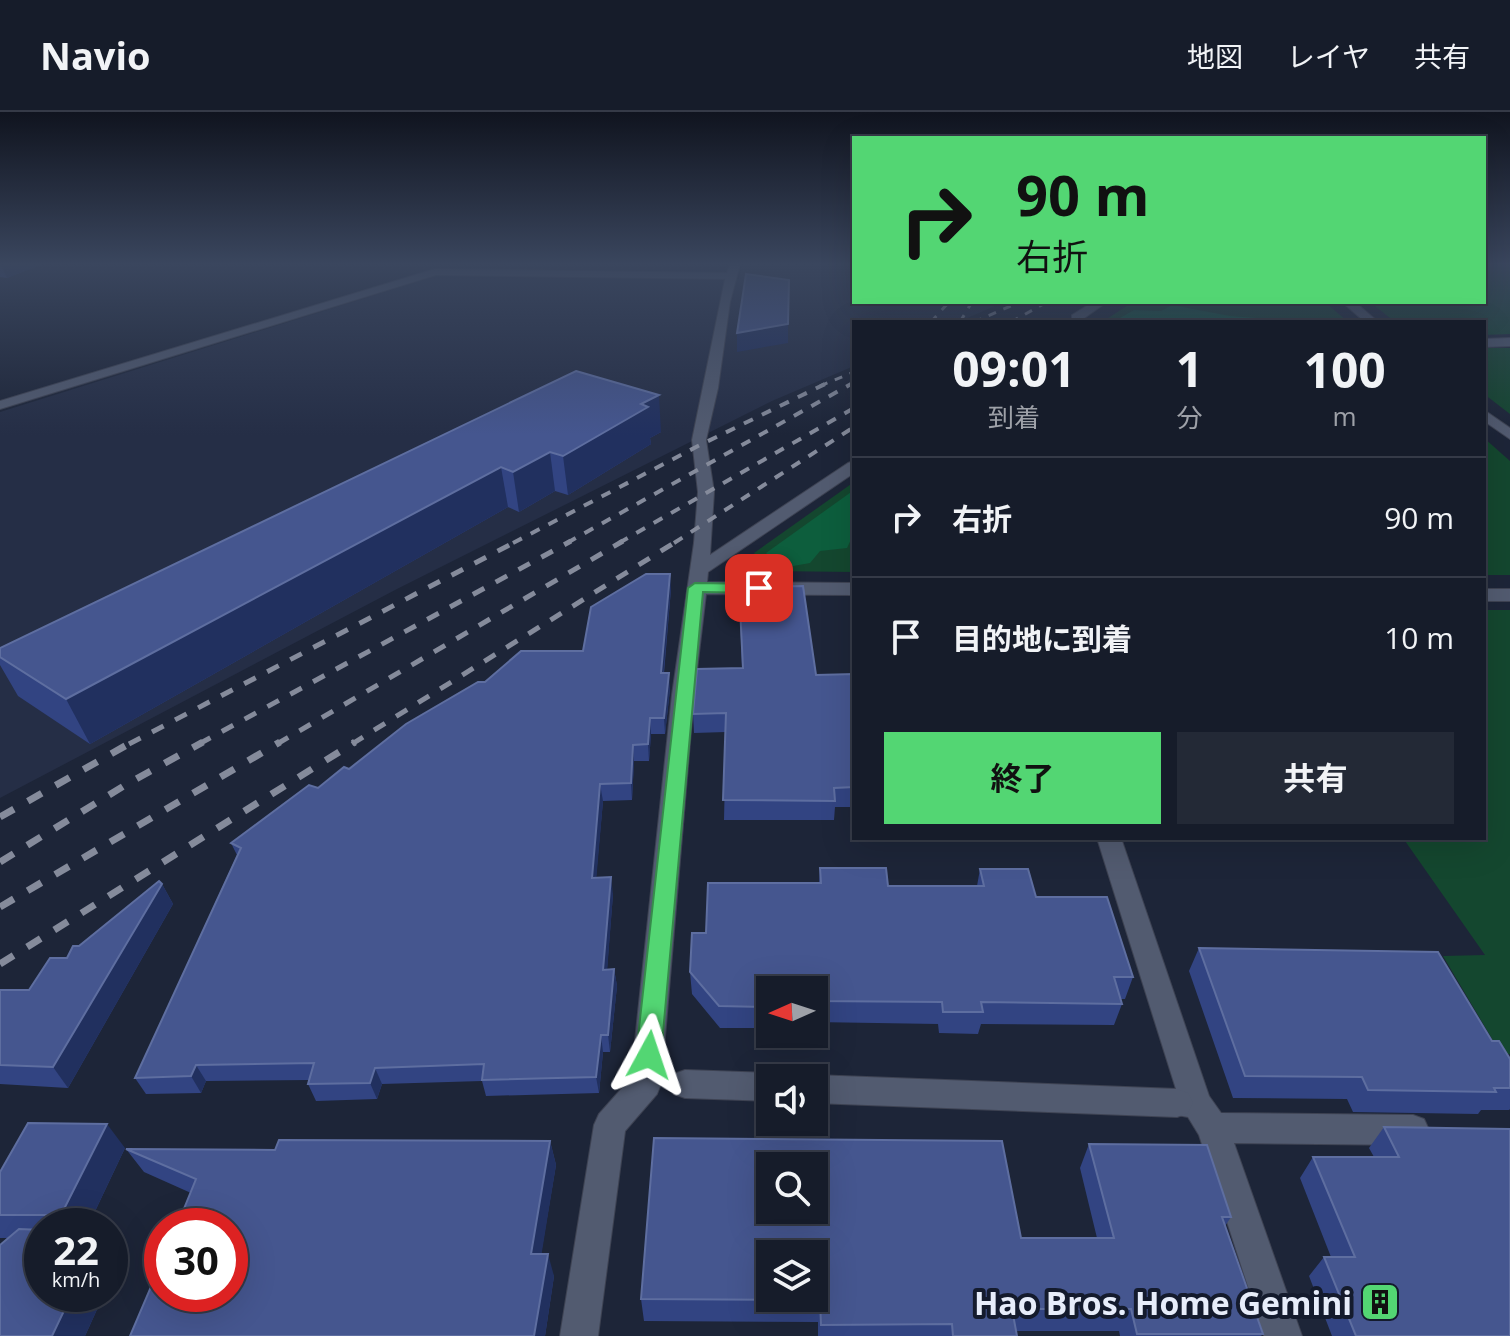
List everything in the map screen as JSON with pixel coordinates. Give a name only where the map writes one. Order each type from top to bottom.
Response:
[{"type":"street","points":[[0,405],[264,321]]},
{"type":"street","points":[[579,1336],[610,1125],[646,1084],[706,492],[699,440],[723,321]]},
{"type":"street","points":[[1486,343],[1510,342]]},
{"type":"street","points":[[1486,416],[1510,435]]},
{"type":"street","points":[[697,579],[852,467]]},
{"type":"street","points":[[697,579],[852,589]]},
{"type":"street","points":[[1486,595],[1510,595]]},
{"type":"street","points":[[1110,840],[1195,1111],[1283,1336]]},
{"type":"street","points":[[646,1084],[756,1087]]},
{"type":"street","points":[[828,1090],[1195,1111],[1447,1131]]},
{"type":"shaded area","points":[[291,321],[852,321],[852,367],[772,401],[397,589],[0,798],[0,412]]},
{"type":"green space","points":[[1486,321],[1510,321],[1510,334],[1486,335]]},
{"type":"green space","points":[[1486,348],[1510,348],[1510,414],[1486,396]]},
{"type":"green space","points":[[1486,440],[1510,461],[1510,575],[1486,575]]},
{"type":"green space","points":[[852,483],[852,572],[768,571],[754,553]]},
{"type":"green space","points":[[852,491],[852,537],[847,548],[820,551],[810,563],[782,568],[766,553]]},
{"type":"green space","points":[[1486,610],[1510,610],[1510,1054],[1501,1054],[1443,956],[1485,955],[1404,840],[1486,840]]},
{"type":"building","points":[[739,321],[788,321],[788,324],[737,333]]},
{"type":"building","points":[[576,371],[659,395],[641,404],[648,407],[563,456],[550,452],[513,472],[501,467],[66,699],[0,657],[0,648]]},
{"type":"building","points":[[646,574],[670,574],[661,673],[669,673],[664,718],[650,718],[648,744],[633,745],[631,783],[600,784],[592,878],[611,877],[603,970],[614,969],[608,1035],[601,1035],[596,1077],[482,1080],[484,1064],[375,1068],[370,1083],[308,1084],[314,1063],[196,1065],[191,1076],[135,1078],[241,848],[231,843],[309,785],[318,788],[344,767],[349,769],[406,724],[478,682],[485,682],[521,651],[583,651],[591,607]]},
{"type":"building","points":[[803,586],[816,675],[852,674],[852,787],[834,788],[835,801],[723,800],[726,713],[693,714],[697,669],[743,668],[739,587]]},
{"type":"building","points":[[820,868],[886,868],[888,886],[984,886],[980,869],[1028,869],[1036,897],[1107,897],[1133,977],[1114,977],[1122,1004],[981,1002],[983,1012],[943,1012],[942,1002],[828,1001],[828,976],[756,976],[756,1007],[719,1006],[690,972],[692,933],[706,933],[708,883],[821,883]]},
{"type":"building","points":[[159,881],[162,884],[53,1067],[0,1065],[0,990],[29,990],[50,958],[67,958],[73,946],[79,946]]},
{"type":"building","points":[[1199,948],[1438,952],[1492,1041],[1499,1041],[1510,1059],[1510,1088],[1494,1088],[1496,1092],[1368,1090],[1362,1077],[1245,1076]]},
{"type":"building","points":[[28,1123],[107,1124],[65,1208],[24,1208],[24,1215],[0,1215],[0,1172]]},
{"type":"building","points":[[1384,1127],[1510,1129],[1510,1336],[1356,1336],[1324,1257],[1355,1257],[1313,1157],[1399,1157]]},
{"type":"building","points":[[654,1138],[1002,1141],[1021,1238],[1114,1238],[1089,1144],[1207,1145],[1231,1217],[1222,1217],[1263,1334],[1137,1334],[1131,1309],[1012,1309],[1017,1336],[953,1336],[952,1324],[821,1325],[820,1312],[828,1312],[828,1240],[756,1240],[756,1300],[641,1299]]},
{"type":"building","points":[[279,1140],[550,1141],[531,1254],[548,1254],[534,1336],[130,1336],[144,1303],[144,1312],[248,1312],[248,1208],[184,1208],[196,1179],[126,1149],[275,1150]]},
{"type":"building","points":[[19,1229],[24,1229],[24,1312],[63,1312],[52,1336],[0,1336],[0,1245]]},
{"type":"railway","points":[[820,386],[852,373]]},
{"type":"railway","points":[[513,543],[698,446],[825,384]]},
{"type":"railway","points":[[567,543],[851,384]]},
{"type":"railway","points":[[848,386],[852,384]]},
{"type":"railway","points":[[619,543],[852,409]]},
{"type":"railway","points":[[674,543],[852,428]]},
{"type":"railway","points":[[129,744],[517,541]]},
{"type":"railway","points":[[199,744],[571,541]]},
{"type":"railway","points":[[277,744],[623,541]]},
{"type":"railway","points":[[352,744],[677,541]]},
{"type":"railway","points":[[0,817],[132,742]]},
{"type":"railway","points":[[0,862],[127,784],[203,742]]},
{"type":"railway","points":[[0,907],[280,742]]},
{"type":"railway","points":[[0,964],[355,742]]},
{"type":"place","name":"Hao Bros. Home Gemini","points":[[1380,1302]]},
{"type":"route","points":[[649,1055],[695,588],[759,588]]}]
